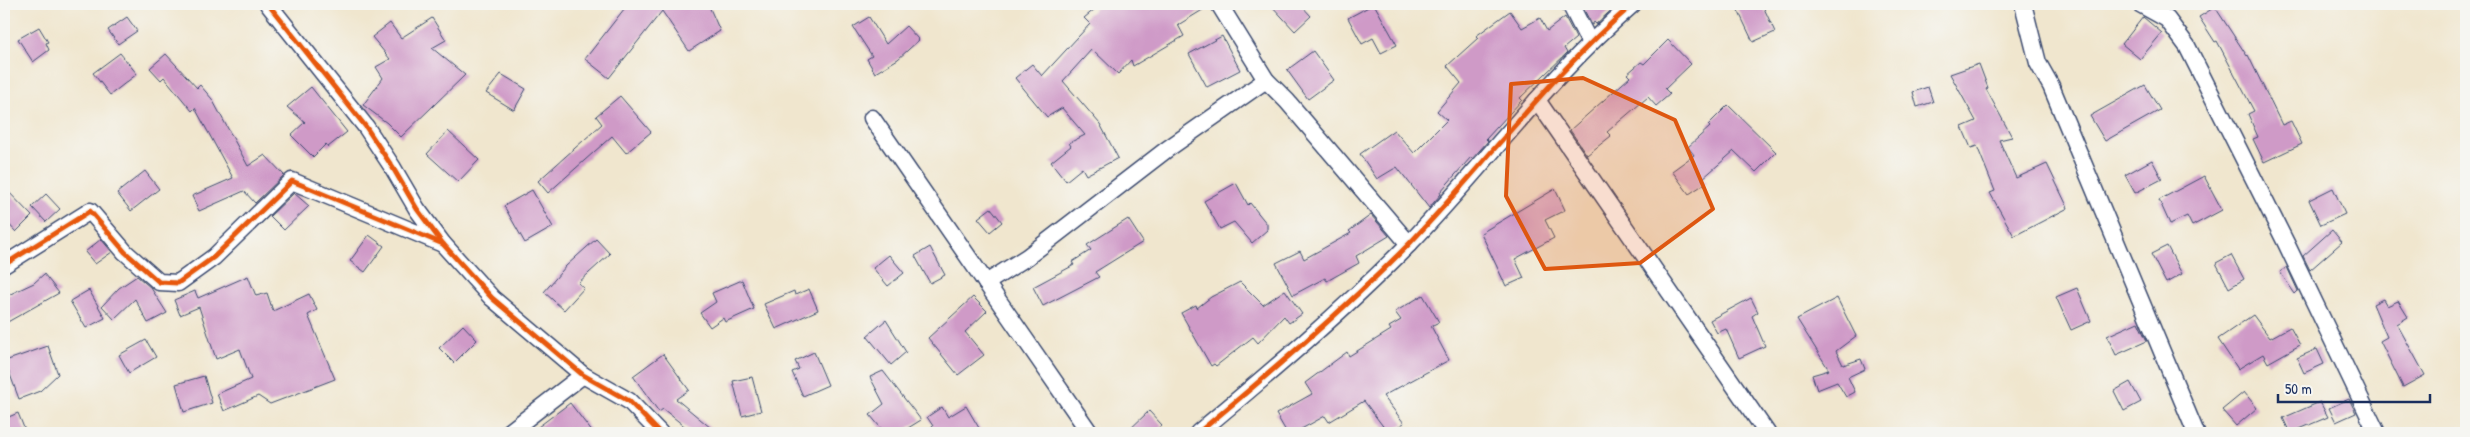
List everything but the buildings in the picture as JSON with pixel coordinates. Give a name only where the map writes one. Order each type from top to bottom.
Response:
[{"type":"street","points":[[268,4],[366,127],[393,168],[416,209],[443,244],[492,298],[583,375],[629,400],[660,433]]},
{"type":"street","points":[[1219,4],[1266,80],[1287,100],[1409,244]]},
{"type":"street","points":[[1570,4],[1590,43]]},
{"type":"street","points":[[1198,433],[1276,366],[1409,244],[1590,43],[1633,4]]},
{"type":"street","points":[[2023,4],[2038,63],[2051,86],[2196,433]]},
{"type":"street","points":[[2140,4],[2167,19],[2187,46],[2286,243],[2377,433]]},
{"type":"street","points":[[986,283],[1027,257],[1166,150],[1266,80]]},
{"type":"street","points":[[1537,100],[1730,383],[1767,433]]},
{"type":"street","points":[[872,118],[1090,433]]},
{"type":"street","points":[[4,265],[90,211],[125,252],[159,282],[178,283],[214,257],[292,181],[443,244]]},
{"type":"street","points":[[508,433],[583,375]]},
{"type":"highlighted area","points":[[1583,78],[1675,120],[1713,209],[1640,263],[1545,269],[1506,196],[1511,84]]},
{"type":"cycle path","points":[[268,4],[366,127],[417,209],[443,244],[492,298],[583,375],[629,401],[660,433]]},
{"type":"cycle path","points":[[1198,433],[1306,341],[1384,269],[1437,214],[1574,60],[1633,4]]},
{"type":"cycle path","points":[[4,265],[90,211],[125,252],[159,282],[178,283],[214,257],[292,181],[443,244]]}]
